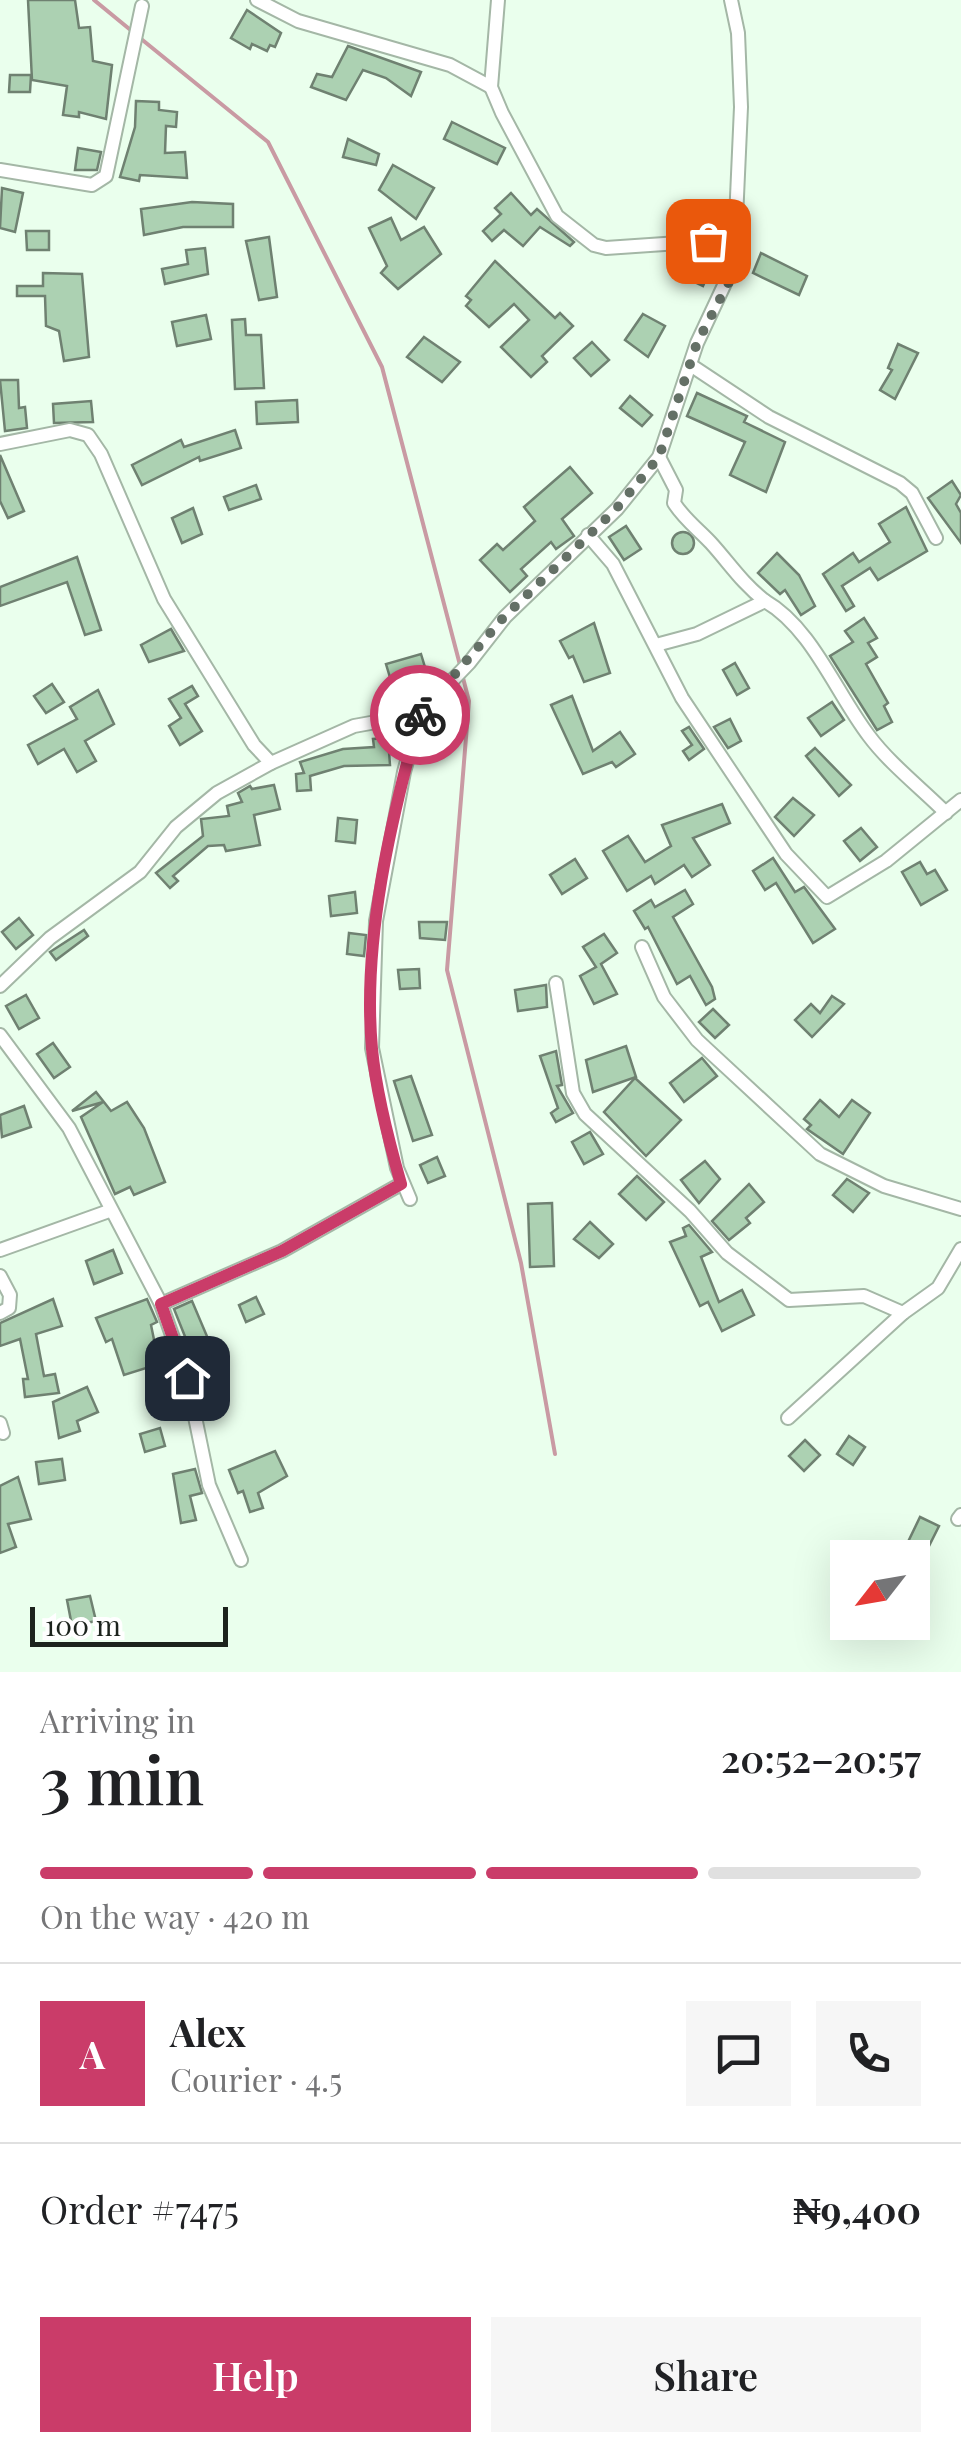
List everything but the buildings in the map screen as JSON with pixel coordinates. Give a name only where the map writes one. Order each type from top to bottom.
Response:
[{"type":"street","points":[[257,0],[298,22],[450,65],[491,86]]},
{"type":"street","points":[[498,0],[491,86],[548,203],[594,245],[618,249],[708,241],[732,246]]},
{"type":"street","points":[[410,1199],[401,1184],[372,1048],[375,938],[404,772],[420,714],[530,590],[628,497],[659,457],[697,343],[731,278],[742,136],[738,33],[731,0]]},
{"type":"street","points":[[0,170],[92,185],[101,182],[106,176],[142,6]]},
{"type":"street","points":[[692,366],[769,417],[900,484],[912,494],[936,538]]},
{"type":"street","points":[[0,444],[70,430],[88,435],[101,454],[164,599],[254,745],[272,763]]},
{"type":"street","points":[[659,457],[676,490],[674,503],[686,521],[708,540],[743,584],[781,610],[801,633],[872,740],[946,813]]},
{"type":"street","points":[[588,534],[613,564],[682,698],[786,854],[827,897],[886,861],[961,800]]},
{"type":"street","points":[[656,645],[698,634],[765,600]]},
{"type":"street","points":[[0,986],[50,938],[140,872],[202,804],[272,763],[354,726],[420,714]]},
{"type":"street","points":[[642,947],[664,997],[697,1040],[820,1154],[884,1186],[961,1209]]},
{"type":"street","points":[[556,983],[573,1093],[586,1114],[690,1211],[727,1253],[789,1300],[864,1296],[904,1313]]},
{"type":"street","points":[[0,1035],[69,1128],[108,1211],[161,1304],[187,1378],[209,1485],[240,1560]]},
{"type":"street","points":[[161,1304],[282,1251],[401,1184]]},
{"type":"street","points":[[0,1250],[108,1211]]},
{"type":"street","points":[[788,1418],[904,1313],[938,1288],[961,1250]]},
{"type":"street","points":[[0,1276],[10,1295],[9,1308],[0,1313]]},
{"type":"waterway","points":[[94,0],[133,32]]},
{"type":"waterway","points":[[140,38],[268,142],[382,367],[460,665]]},
{"type":"waterway","points":[[462,674],[469,701],[447,970],[521,1263],[555,1454]]},
{"type":"way so far","points":[[420,715],[470,663],[504,617],[616,509],[659,457],[697,343],[731,278],[732,246],[708,241]]},
{"type":"route","points":[[187,1378],[161,1304],[282,1251],[401,1184],[372,1048],[376,921],[404,772],[420,715]]}]
